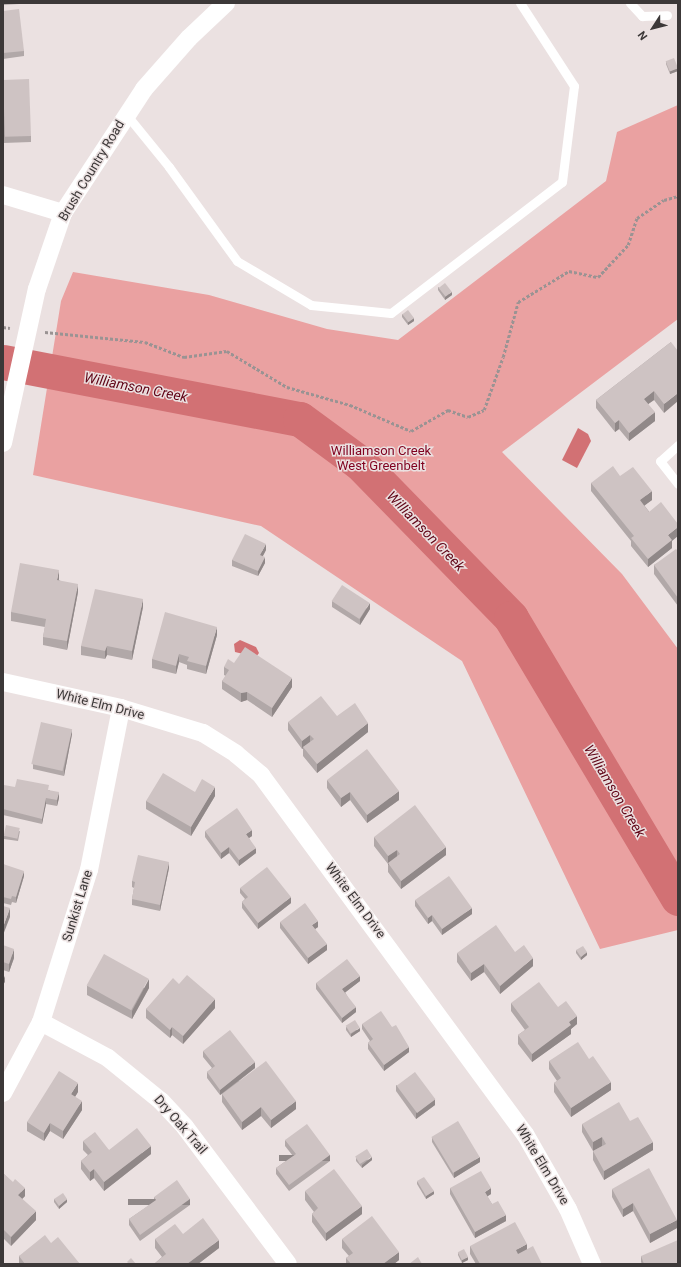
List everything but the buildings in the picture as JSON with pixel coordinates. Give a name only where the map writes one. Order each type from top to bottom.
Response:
[{"type":"street","name":"Brush Country Road","points":[[3,443],[37,289],[63,213],[126,114],[189,38],[226,3]]},
{"type":"street","points":[[3,195],[63,213]]},
{"type":"street","name":"White Elm Drive","points":[[3,682],[121,708],[203,733],[236,754],[261,775],[525,1134],[568,1209],[592,1264]]},
{"type":"street","name":"Sunkist Lane","points":[[3,1093],[41,1022],[89,870],[121,708]]},
{"type":"street","name":"Dry Oak Trail","points":[[41,1022],[108,1058],[161,1100],[185,1127],[288,1264]]},
{"type":"lane","points":[[126,114],[169,167],[237,261],[311,305],[391,313],[562,182],[574,86],[520,3]]},
{"type":"lane","points":[[630,3],[642,16],[667,15]]},
{"type":"lane","points":[[678,445],[660,461],[678,484]]},
{"type":"path","points":[[39,332],[145,342],[184,357],[227,351],[287,387],[350,405],[411,431],[448,410],[468,417],[484,410],[503,357],[518,302],[569,271],[598,278],[628,245],[637,218],[664,200],[678,196]]},
{"type":"path","points":[[3,327],[18,329]]},
{"type":"green space","name":"Williamson Creek West Greenbelt","points":[[678,105],[678,319],[502,452],[622,574],[678,649],[678,930],[600,949],[462,661],[261,526],[33,475],[61,301],[73,272],[209,295],[327,329],[398,340],[606,181],[617,132]]},
{"type":"shaded area","points":[[578,428],[588,434],[591,441],[577,468],[562,460]]},
{"type":"shaded area","points":[[240,640],[256,647],[259,653],[256,657],[235,652],[234,644]]},
{"type":"waterway","name":"Williamson Creek","points":[[3,362],[300,419],[360,463],[511,618],[678,898]]}]
